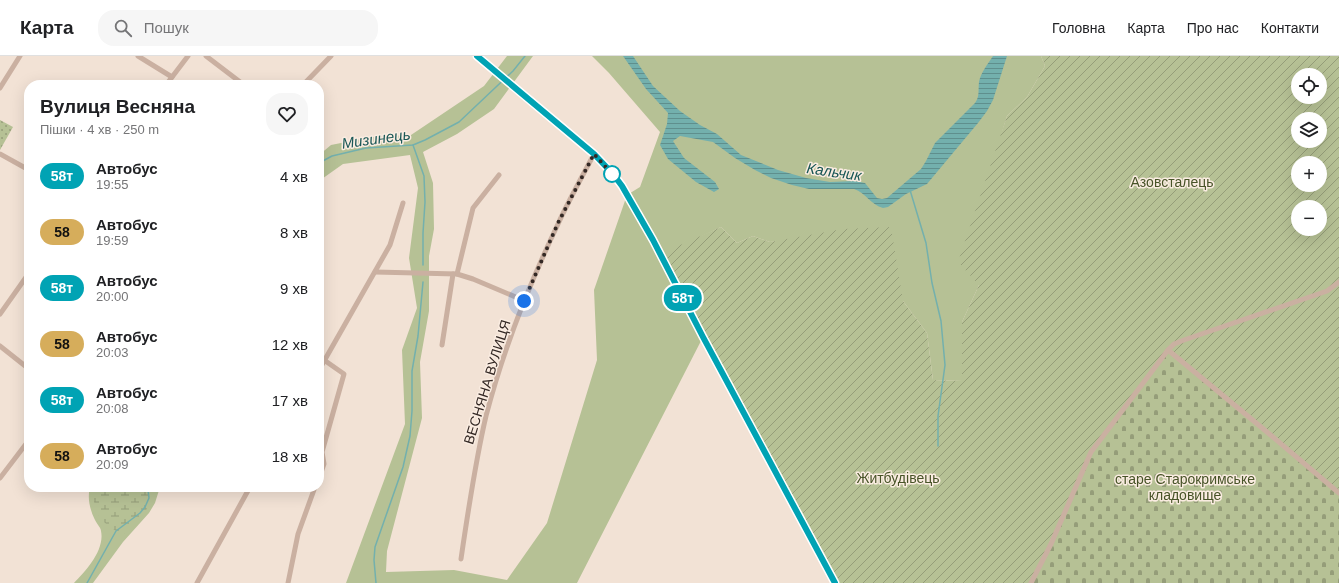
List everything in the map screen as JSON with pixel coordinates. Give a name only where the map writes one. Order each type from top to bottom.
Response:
[{"type":"street","points":[[0,88],[20,56]]},
{"type":"street","points":[[138,56],[172,77]]},
{"type":"street","points":[[170,80],[188,56]]},
{"type":"street","points":[[206,56],[237,80]]},
{"type":"street","points":[[308,80],[331,56]]},
{"type":"street","points":[[477,56],[594,154],[613,174],[653,240],[703,337],[835,583]]},
{"type":"street","points":[[0,154],[24,167]]},
{"type":"street","name":"ВЕСНЯНА ВУЛИЦЯ","points":[[461,559],[473,475],[487,415],[504,358],[524,301],[558,223],[594,154]]},
{"type":"street","points":[[442,345],[455,274],[473,208],[499,175]]},
{"type":"street","points":[[324,441],[344,374],[324,360],[390,245],[403,203]]},
{"type":"street","points":[[375,272],[455,274],[473,279],[524,301]]},
{"type":"street","points":[[0,314],[24,280]]},
{"type":"street","points":[[1031,583],[1051,544],[1091,452],[1174,344],[1327,291],[1339,282]]},
{"type":"street","points":[[0,346],[24,365]]},
{"type":"street","points":[[1168,350],[1339,493]]},
{"type":"street","points":[[0,478],[24,447]]},
{"type":"street","points":[[197,583],[247,492]]},
{"type":"street","points":[[288,583],[298,534],[314,492]]},
{"type":"green space","points":[[507,56],[533,56],[494,109],[457,134],[423,152],[433,183],[434,229],[429,256],[429,311],[420,362],[422,418],[387,551],[386,572],[454,570],[507,580],[547,523],[597,360],[594,290],[627,195],[640,187],[660,132],[609,73],[592,56],[1041,56],[1045,66],[1027,97],[1007,116],[1002,132],[979,285],[962,322],[962,381],[933,380],[927,333],[903,301],[789,240],[770,242],[753,236],[737,243],[721,227],[696,239],[703,337],[577,583],[346,583],[405,424],[402,350],[417,308],[409,258],[418,188],[410,155],[343,164],[324,177],[324,151],[331,145],[371,137],[411,135],[484,86]]},
{"type":"green space","points":[[1041,56],[1339,56],[1339,493],[1168,350],[1091,451],[1031,583],[835,583],[660,254],[721,227],[737,243],[753,236],[770,242],[843,229],[891,227],[903,301],[927,333],[933,380],[962,381],[962,322],[979,285],[958,262],[1007,116],[1027,97],[1045,66]]},
{"type":"green space","points":[[0,120],[13,127],[0,150]]},
{"type":"green space","name":"старе Старокримське кладовище","points":[[1168,350],[1339,493],[1339,583],[1031,583],[1091,452]]},
{"type":"green space","points":[[89,492],[158,492],[155,503],[149,513],[123,542],[93,583],[74,583],[94,560],[100,545],[101,530],[90,508]]},
{"type":"green space","points":[[94,492],[152,492],[150,502],[144,513],[125,533],[120,533],[107,525],[99,516],[96,511]]},
{"type":"water","points":[[623,56],[633,56],[653,86],[680,111],[700,125],[717,134],[741,155],[778,170],[806,178],[830,182],[855,181],[865,183],[877,198],[882,199],[887,198],[921,169],[935,143],[975,103],[977,100],[981,75],[993,56],[1007,56],[993,100],[978,123],[927,184],[906,194],[888,207],[883,208],[854,189],[809,189],[771,178],[735,158],[713,142],[680,136],[673,141],[684,158],[715,182],[719,189],[714,192],[696,182],[668,159],[660,145],[667,124],[668,113],[646,89]]},
{"type":"waterway","name":"Мизинець","points":[[324,160],[332,156],[366,148],[413,145],[425,140],[459,122],[513,71],[525,56]]},
{"type":"waterway","points":[[413,145],[424,176],[425,202],[423,265]]},
{"type":"waterway","points":[[910,190],[926,243],[932,283],[941,321],[945,365],[938,416],[938,446]]},
{"type":"waterway","points":[[376,583],[374,560],[375,547],[403,467],[410,436],[412,411],[412,371],[418,336],[423,282]]},
{"type":"waterway","name":"Мизинець","points":[[87,583],[116,531],[140,513],[145,507],[149,498],[148,492]]},
{"type":"bus line","name":"58т","points":[[477,56],[594,154],[622,186],[653,240],[703,337],[835,583]]},
{"type":"route","points":[[524,301],[558,223],[594,154],[612,174]]},
{"type":"water label","name":"Кальчик","points":[[834,172]]},
{"type":"park label","name":"Азовсталець","points":[[1172,182]]},
{"type":"park label","name":"Житбудівець","points":[[898,478]]}]
